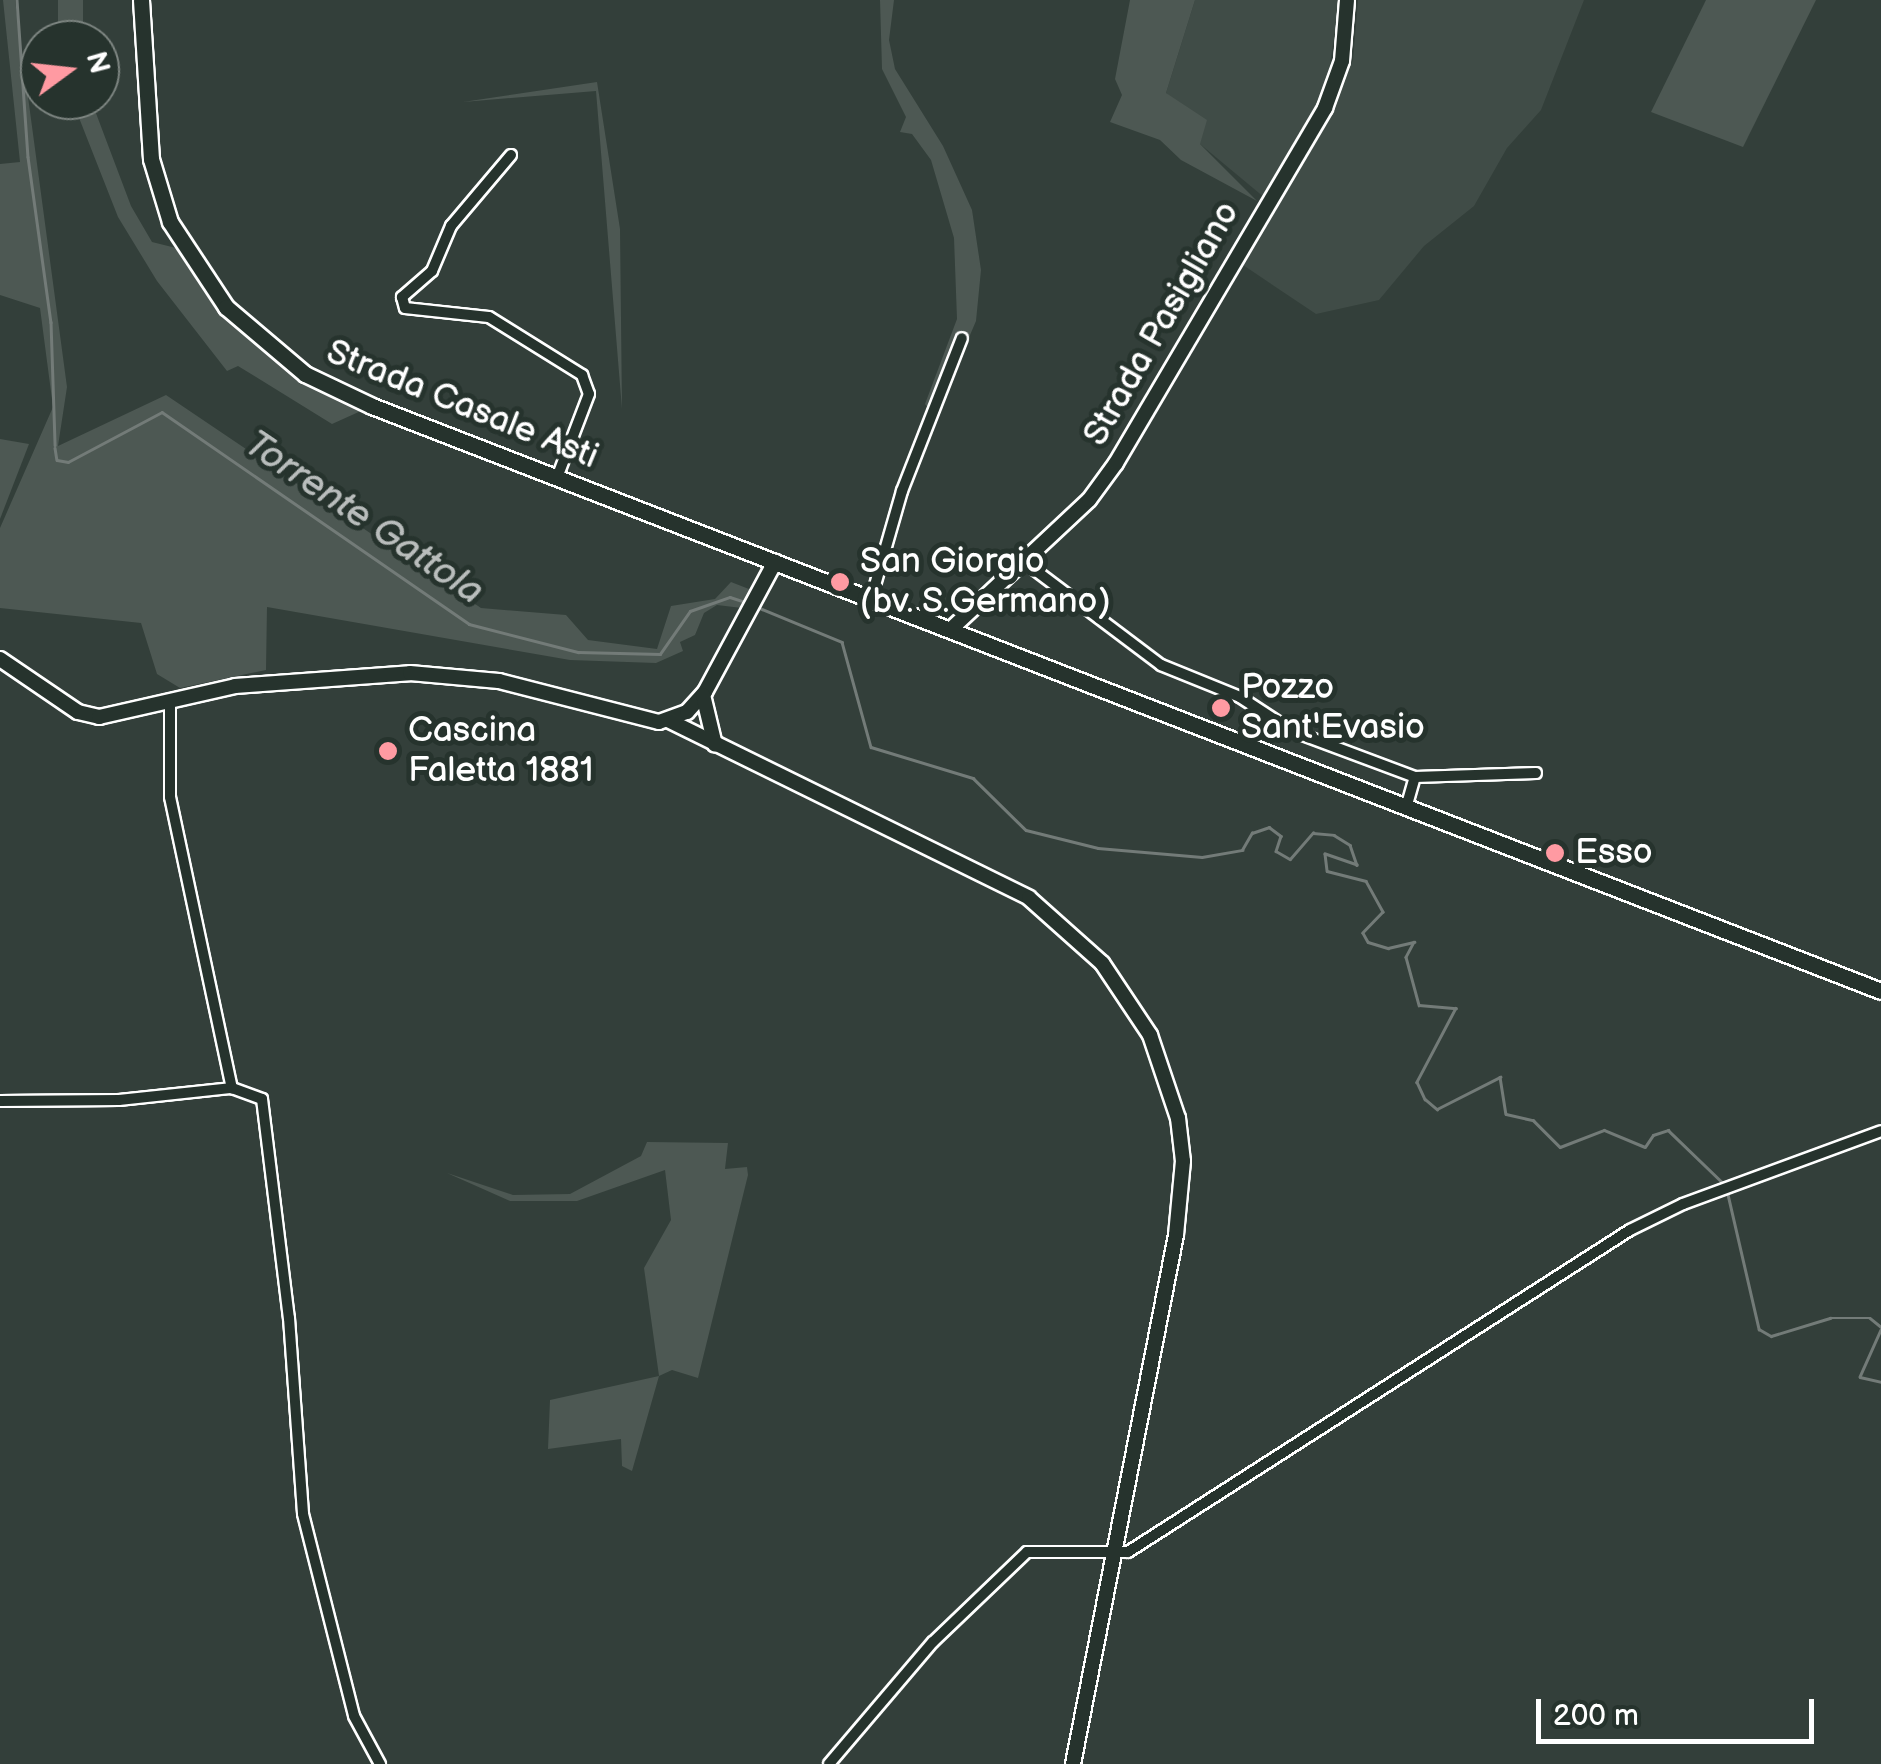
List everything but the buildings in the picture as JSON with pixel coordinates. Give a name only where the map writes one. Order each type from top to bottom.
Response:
[{"type":"main road","name":"Strada Casale Asti","points":[[141,0],[146,114],[158,190],[184,250],[226,307],[276,354],[338,392],[1881,992]]},
{"type":"street","name":"Strada Pasigliano","points":[[950,630],[1109,474],[1312,131],[1342,61],[1347,0]]},
{"type":"street","points":[[512,155],[452,226],[432,271],[402,297],[405,308],[489,317],[582,375],[589,394],[557,478]]},
{"type":"street","points":[[871,599],[902,491],[962,338]]},
{"type":"street","points":[[668,720],[703,695],[775,562]]},
{"type":"street","points":[[1023,562],[1162,665],[1240,697],[1292,731],[1415,777],[1536,773]]},
{"type":"street","points":[[0,659],[78,712],[122,716],[235,686],[410,673],[499,681],[650,721],[668,720],[1029,898],[1102,963],[1150,1035],[1178,1118],[1182,1161],[1176,1235],[1073,1764]]},
{"type":"street","points":[[703,695],[716,745]]},
{"type":"street","points":[[170,704],[170,796],[232,1088]]},
{"type":"street","points":[[1406,808],[1415,777]]},
{"type":"street","points":[[0,1100],[119,1100],[232,1088],[254,1092],[266,1114],[302,1514],[354,1716],[380,1764]]},
{"type":"street","points":[[829,1764],[857,1724],[1014,1560],[1042,1548],[1128,1552],[1630,1230],[1713,1193],[1881,1131]]},
{"type":"shaded area","points":[[3,0],[15,0],[20,37],[20,120],[31,120],[67,387],[58,446],[166,395],[481,608],[566,615],[588,640],[657,649],[671,606],[715,599],[731,582],[754,591],[742,608],[717,605],[704,613],[695,635],[680,642],[683,651],[656,663],[570,660],[267,607],[266,670],[180,688],[157,674],[141,623],[0,608],[0,528],[53,407],[40,308],[0,295],[0,164],[20,162]]},
{"type":"shaded area","points":[[58,0],[83,0],[83,20],[58,20]]},
{"type":"shaded area","points":[[880,0],[894,0],[889,40],[895,69],[943,146],[972,210],[981,270],[976,321],[935,417],[925,404],[957,319],[954,238],[931,160],[912,134],[900,132],[906,117],[882,69]]},
{"type":"shaded area","points":[[1130,0],[1195,0],[1166,93],[1207,120],[1200,144],[1257,201],[1181,160],[1160,140],[1110,122],[1122,95],[1115,79]]},
{"type":"shaded area","points":[[1195,0],[1340,0],[1326,90],[1265,198],[1200,144],[1166,93]]},
{"type":"shaded area","points":[[1358,0],[1584,0],[1541,110],[1507,148],[1474,206],[1424,246],[1379,300],[1316,314],[1240,263],[1327,122],[1353,60]]},
{"type":"shaded area","points":[[1706,0],[1816,0],[1743,147],[1651,112]]},
{"type":"shaded area","points":[[597,82],[620,229],[622,409],[596,91],[463,102]]},
{"type":"shaded area","points":[[80,120],[99,120],[131,206],[152,242],[184,250],[247,330],[372,406],[332,424],[238,366],[227,371],[157,281],[118,217]]},
{"type":"shaded area","points":[[0,439],[29,444],[0,519]]},
{"type":"shaded area","points":[[647,1142],[728,1143],[725,1169],[747,1167],[698,1378],[672,1370],[659,1376],[644,1268],[671,1220],[665,1170],[577,1201],[510,1201],[447,1173],[513,1195],[570,1194],[641,1156]]},
{"type":"shaded area","points":[[659,1376],[632,1471],[622,1466],[621,1439],[548,1449],[550,1400]]},
{"type":"waterway","name":"Torrente Gattola","points":[[17,0],[28,157],[51,322],[55,445]]},
{"type":"waterway","name":"Torrente Gattola","points":[[55,448],[57,460],[68,462],[162,412],[469,624],[578,652],[660,654],[690,611],[730,597],[745,602]]},
{"type":"waterway","name":"Torrente Gattola","points":[[757,607],[842,642],[871,747],[973,778],[1026,830],[1098,848],[1202,857],[1242,850],[1252,833],[1269,827],[1281,836],[1276,851],[1290,859],[1313,833],[1334,835],[1350,845],[1357,865],[1325,854],[1327,871],[1366,881],[1383,912],[1363,933],[1368,942],[1388,948],[1414,942],[1406,957],[1419,1005],[1456,1008],[1417,1082],[1425,1099],[1437,1109],[1500,1077],[1506,1114],[1533,1120],[1560,1147],[1604,1130],[1645,1147],[1653,1135],[1668,1130],[1723,1183]]},
{"type":"waterway","name":"Torrente Gattola","points":[[1727,1190],[1759,1329],[1771,1336],[1830,1318],[1870,1318],[1881,1327]]},
{"type":"waterway","name":"Torrente Gattola","points":[[1881,1330],[1860,1377],[1881,1382]]},
{"type":"place","name":"San Giorgio (bv. S.Germano)","points":[[840,582]]},
{"type":"place","name":"Pozzo Sant'Evasio","points":[[1221,708]]},
{"type":"place","name":"Cascina Faletta 1881","points":[[388,751]]},
{"type":"place","name":"Esso","points":[[1555,853]]}]
